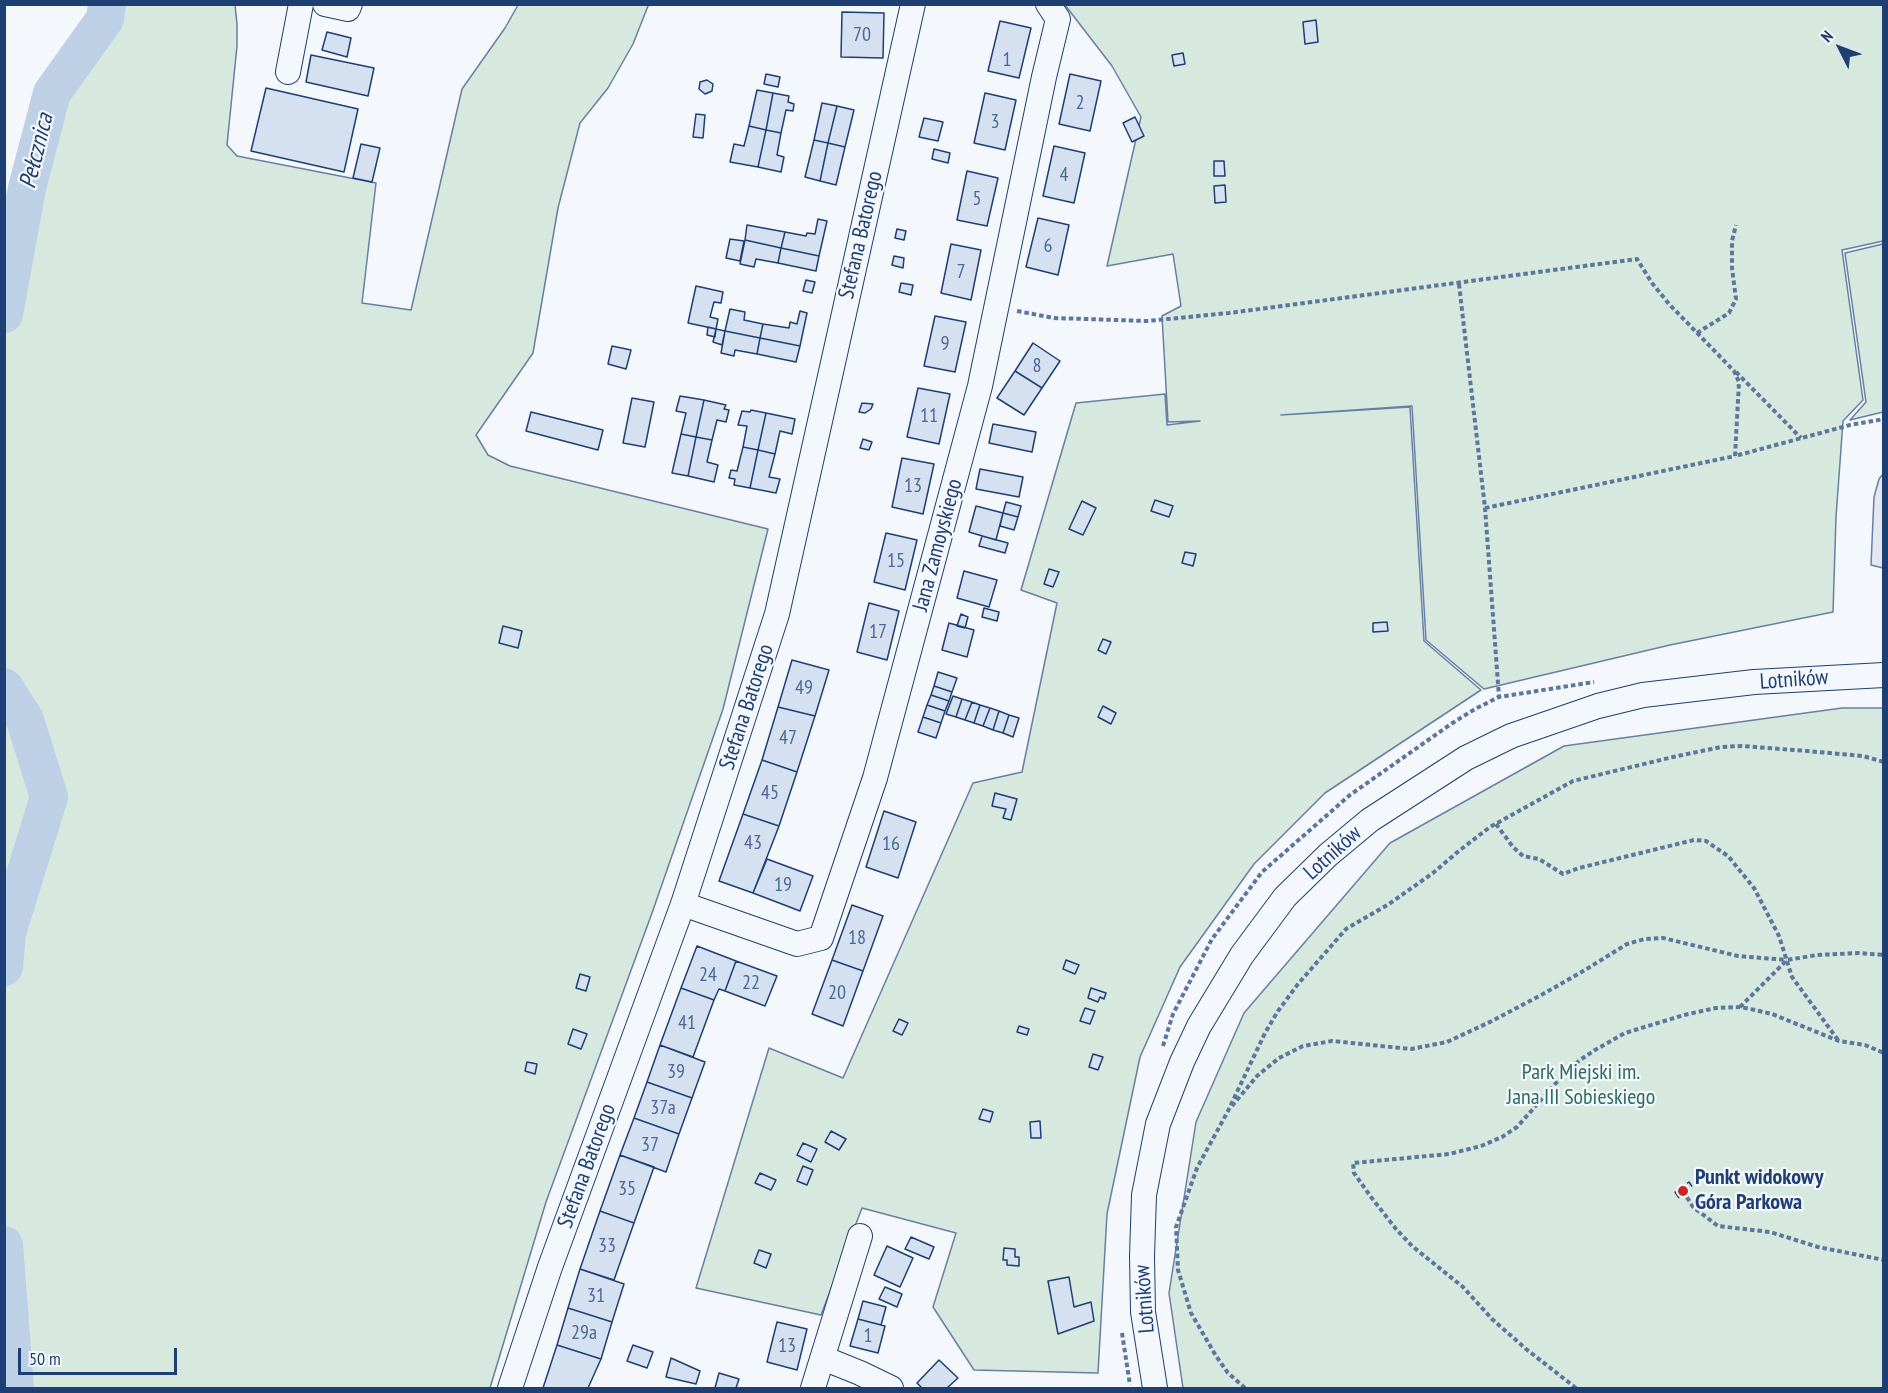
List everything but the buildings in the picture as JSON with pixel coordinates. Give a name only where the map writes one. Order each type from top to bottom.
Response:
[{"type":"street","points":[[288,72],[301,4]]},
{"type":"street","points":[[325,4],[348,9],[350,4]]},
{"type":"street","name":"Stefana Batorego","points":[[510,1389],[550,1267],[682,904],[777,614],[913,4]]},
{"type":"street","name":"Jana Zamoyskiego","points":[[682,904],[797,944],[821,938],[875,778],[980,386],[1058,19],[1048,4]]},
{"type":"street","name":"Lotników","points":[[1155,1389],[1143,1312],[1142,1256],[1144,1195],[1158,1124],[1199,1026],[1242,955],[1285,897],[1328,855],[1371,819],[1466,758],[1511,736],[1598,706],[1643,695],[1754,682],[1884,675]]},
{"type":"street","points":[[813,1389],[860,1236]]},
{"type":"street","points":[[823,1358],[891,1389]]},
{"type":"path","points":[[1697,333],[1729,313],[1736,300],[1732,259],[1732,241],[1736,225]]},
{"type":"path","points":[[996,308],[1054,318],[1147,321],[1459,284],[1637,259],[1669,304],[1801,438]]},
{"type":"path","points":[[1459,284],[1485,508],[1499,697]]},
{"type":"path","points":[[1734,371],[1739,382],[1735,456]]},
{"type":"path","points":[[1485,508],[1735,456],[1884,419]]},
{"type":"path","points":[[1163,1047],[1173,1014],[1212,939],[1262,872],[1350,795],[1451,724],[1499,697],[1602,681]]},
{"type":"path","points":[[1245,1389],[1228,1373],[1191,1313],[1178,1270],[1176,1227],[1197,1168],[1278,1011],[1346,929],[1389,904],[1496,824],[1573,781],[1721,747],[1742,746],[1863,756],[1884,762]]},
{"type":"path","points":[[1496,824],[1522,856],[1539,859],[1563,874],[1694,840],[1706,842],[1728,856],[1754,888],[1779,936],[1792,976],[1839,1041]]},
{"type":"path","points":[[1228,1111],[1257,1076],[1279,1058],[1303,1046],[1332,1041],[1411,1049],[1447,1042],[1543,994],[1627,944],[1645,939],[1663,938],[1738,956],[1787,960],[1817,955],[1858,953],[1884,955]]},
{"type":"path","points":[[1740,1007],[1787,960]]},
{"type":"path","points":[[1576,1389],[1492,1319],[1463,1287],[1412,1246],[1371,1197],[1354,1173],[1353,1163],[1449,1154],[1481,1146],[1502,1137],[1517,1127],[1564,1074],[1580,1060],[1625,1033],[1716,1008],[1740,1007],[1772,1014],[1839,1041],[1865,1046],[1884,1053]]},
{"type":"path","points":[[1683,1191],[1693,1207],[1718,1226],[1770,1232],[1818,1247],[1884,1260]]},
{"type":"path","points":[[1121,1326],[1130,1389]]},
{"type":"green space","points":[[107,5],[235,5],[237,46],[227,145],[237,156],[376,183],[362,303],[411,310],[462,89],[505,28],[518,5],[650,5],[633,44],[608,88],[580,123],[558,208],[533,353],[476,435],[488,455],[510,466],[768,529],[723,709],[652,913],[546,1202],[490,1388],[5,1388],[4,256],[39,94],[56,67],[97,28]]},
{"type":"green space","points":[[1065,5],[1883,5],[1883,241],[1842,250],[1863,400],[1843,421],[1836,517],[1833,612],[1670,645],[1484,689],[1426,640],[1412,406],[1281,415],[1410,407],[1424,641],[1481,690],[1325,793],[1254,864],[1180,967],[1140,1057],[1107,1214],[1098,1373],[974,1370],[933,1307],[956,1233],[862,1208],[821,1315],[696,1288],[769,1048],[843,1078],[973,783],[1022,772],[1057,603],[1021,590],[1076,403],[1165,394],[1167,425],[1200,421],[1168,422],[1162,316],[1181,306],[1173,254],[1107,266],[1141,117],[1112,66]]},
{"type":"green space","points":[[1883,244],[1883,412],[1850,420],[1866,402],[1845,253]]},
{"type":"green space","name":"Park Miejski im. Jana III Sobieskiego","points":[[1842,708],[1883,708],[1883,1388],[1183,1388],[1169,1293],[1196,1122],[1244,1013],[1390,843],[1564,746]]},
{"type":"shaded area","points":[[1883,474],[1883,568],[1871,565],[1874,497],[1879,479]]},
{"type":"waterway","name":"Pełcznica","points":[[4,314],[27,188],[52,93],[105,19],[107,4]]},
{"type":"waterway","name":"Pełcznica","points":[[4,687],[25,720],[49,797],[7,933],[4,967]]},
{"type":"waterway","name":"Pełcznica","points":[[4,1245],[15,1388]]},
{"type":"fence","points":[[1679,1198],[1675,1192],[1689,1182],[1693,1188]]},
{"type":"place","name":"Punkt widokowy Góra Parkowa","points":[[1683,1191]]}]
